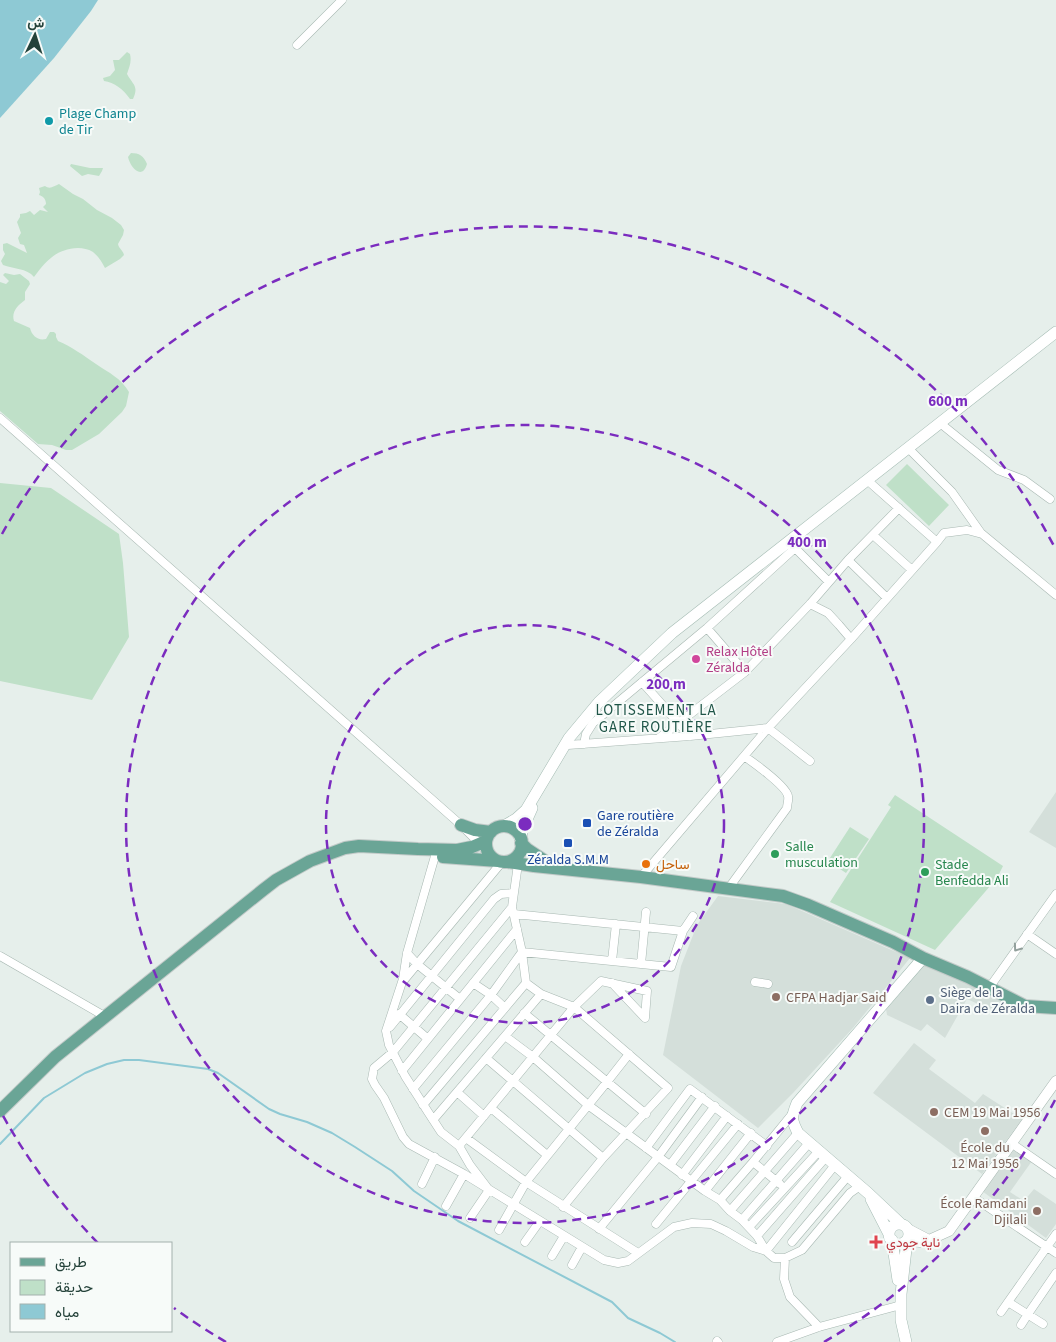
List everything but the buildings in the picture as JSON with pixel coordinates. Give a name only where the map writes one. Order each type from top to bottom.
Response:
[{"type":"main road","points":[[0,1111],[47,1064],[276,880],[310,861],[345,848],[359,846],[444,850],[465,849],[486,842],[495,829],[504,826],[520,815],[528,806],[562,748],[599,702],[672,634],[791,546],[867,480],[1056,332]]},
{"type":"main road","points":[[465,849],[467,840],[463,828],[475,830],[486,842],[490,855],[506,862],[512,860],[520,852],[521,840],[530,812],[576,730]]},
{"type":"main road","points":[[504,826],[514,830],[527,849],[554,867]]},
{"type":"main road","points":[[331,854],[370,850],[506,862],[641,877],[783,896],[885,938],[1025,1006],[1056,1008]]},
{"type":"main road","points":[[906,1342],[901,1320],[901,1299],[906,1233],[864,1190],[798,1133],[792,1122],[797,1103],[923,958]]},
{"type":"main road","points":[[864,1190],[890,1237],[901,1299]]},
{"type":"main road","points":[[890,1237],[892,1226],[906,1233]]},
{"type":"main road","points":[[890,1237],[898,1244],[901,1244],[906,1233]]},
{"type":"street","points":[[297,45],[342,0]]},
{"type":"street","points":[[0,418],[463,828]]},
{"type":"street","points":[[940,423],[998,470],[1024,480],[1050,499]]},
{"type":"street","points":[[908,448],[952,492],[982,534],[1056,595]]},
{"type":"street","points":[[867,480],[937,542]]},
{"type":"street","points":[[659,738],[745,672],[810,604],[848,560],[899,508]]},
{"type":"street","points":[[641,877],[768,728],[851,639],[944,533],[967,530],[982,534]]},
{"type":"street","points":[[873,535],[912,570]]},
{"type":"street","points":[[584,744],[586,734],[593,723],[707,628],[791,546],[829,582]]},
{"type":"street","points":[[848,560],[887,598]]},
{"type":"street","points":[[810,604],[828,613],[840,624],[851,639]]},
{"type":"street","points":[[707,628],[745,672]]},
{"type":"street","points":[[642,682],[690,736]]},
{"type":"street","points":[[568,745],[768,728],[810,761]]},
{"type":"street","points":[[728,889],[787,808],[788,801],[783,788],[744,756]]},
{"type":"street","points":[[435,856],[407,953],[402,983],[386,1031],[389,1045],[402,1071],[433,1120],[441,1132],[459,1146],[470,1165],[489,1190]]},
{"type":"street","points":[[506,862],[513,893],[513,911],[522,952],[526,983],[540,994],[574,1007],[668,1088],[646,1114],[603,1158],[563,1207]]},
{"type":"street","points":[[402,983],[506,862]]},
{"type":"street","points":[[386,1031],[494,899],[501,894],[513,893]]},
{"type":"street","points":[[988,988],[1056,894]]},
{"type":"street","points":[[513,911],[683,931]]},
{"type":"street","points":[[513,911],[393,1052],[374,1068],[372,1078],[403,1137],[409,1144],[464,1174],[604,1260],[618,1263],[628,1261],[674,1227],[692,1223],[712,1224],[742,1239],[753,1247],[766,1251]]},
{"type":"street","points":[[640,964],[646,912]]},
{"type":"street","points":[[522,952],[671,967],[683,931],[693,916]]},
{"type":"street","points":[[612,961],[616,924]]},
{"type":"street","points":[[402,1071],[517,929]]},
{"type":"street","points":[[1027,934],[1056,954]]},
{"type":"street","points":[[413,1089],[491,996],[522,952]]},
{"type":"street","points":[[407,953],[417,964],[460,1000]]},
{"type":"street","points":[[0,956],[106,1017]]},
{"type":"street","points":[[459,1146],[574,1007],[601,981],[612,983],[648,991],[645,1018],[612,983]]},
{"type":"street","points":[[755,982],[768,984]]},
{"type":"street","points":[[473,983],[505,1008]]},
{"type":"street","points":[[424,1105],[526,983]]},
{"type":"street","points":[[433,1120],[540,994]]},
{"type":"street","points":[[524,1013],[646,1114]]},
{"type":"street","points":[[400,1014],[428,1039]]},
{"type":"street","points":[[505,1036],[533,1057],[588,1105],[705,1192],[720,1200],[749,1227],[766,1251],[774,1258],[785,1258],[802,1250],[850,1194],[864,1190]]},
{"type":"street","points":[[500,1230],[526,1182],[628,1054]]},
{"type":"street","points":[[486,1058],[603,1158]]},
{"type":"street","points":[[906,1233],[920,1242],[949,1231],[1056,1081]]},
{"type":"street","points":[[646,1148],[690,1088],[767,1146]]},
{"type":"street","points":[[457,1092],[484,1116]]},
{"type":"street","points":[[599,1229],[658,1157],[702,1097]]},
{"type":"street","points":[[670,1165],[715,1106]]},
{"type":"street","points":[[490,1108],[548,1155]]},
{"type":"street","points":[[720,1200],[793,1113]]},
{"type":"street","points":[[682,1175],[727,1116]]},
{"type":"street","points":[[656,1224],[738,1124]]},
{"type":"street","points":[[705,1192],[751,1133]]},
{"type":"street","points":[[730,1211],[798,1133]]},
{"type":"street","points":[[466,1138],[563,1207],[638,1253]]},
{"type":"street","points":[[742,1220],[809,1143]]},
{"type":"street","points":[[1011,1143],[1056,1174]]},
{"type":"street","points":[[749,1227],[785,1188],[822,1154]]},
{"type":"street","points":[[757,1236],[822,1154]]},
{"type":"street","points":[[422,1184],[435,1157]]},
{"type":"street","points":[[753,1162],[785,1188]]},
{"type":"street","points":[[766,1251],[835,1165]]},
{"type":"street","points":[[446,1206],[464,1174]]},
{"type":"street","points":[[792,1242],[848,1176]]},
{"type":"street","points":[[470,1218],[489,1190]]},
{"type":"street","points":[[973,1197],[1056,1253]]},
{"type":"street","points":[[525,1242],[540,1221]]},
{"type":"street","points":[[781,1232],[802,1250]]},
{"type":"street","points":[[1001,1312],[1056,1234]]},
{"type":"street","points":[[552,1256],[564,1236]]},
{"type":"street","points":[[572,1264],[582,1247]]},
{"type":"street","points":[[785,1258],[784,1279],[790,1297],[819,1327]]},
{"type":"street","points":[[1021,1325],[1056,1273]]},
{"type":"street","points":[[777,1342],[901,1299]]},
{"type":"street","points":[[1008,1302],[1043,1324]]},
{"type":"shaded area","points":[[1056,792],[1056,848],[1029,832]]},
{"type":"shaded area","name":"CFPA Hadjar Said","points":[[718,896],[786,904],[910,958],[853,1028],[758,1128],[663,1055],[681,966],[697,925]]},
{"type":"shaded area","name":"Siège de la Daira de Zéralda","points":[[924,962],[1002,998],[1003,1004],[989,1009],[967,999],[945,1038],[927,1024],[921,1031],[887,1015],[886,1009]]},
{"type":"shaded area","name":"CEM 19 Mai 1956","points":[[914,1043],[936,1060],[929,1069],[975,1103],[983,1094],[1022,1119],[982,1174],[873,1093]]},
{"type":"shaded area","points":[[1014,1149],[1032,1161],[1010,1192],[1024,1201],[1034,1189],[1056,1204],[1056,1224],[1046,1238],[982,1191]]},
{"type":"green space","points":[[127,52],[130,54],[131,60],[127,74],[135,88],[133,99],[130,99],[115,85],[104,81],[103,78],[110,76],[115,70],[113,60],[119,60]]},
{"type":"green space","points":[[131,153],[141,156],[146,161],[145,169],[139,172],[136,171],[128,157]]},
{"type":"green space","points":[[71,164],[90,168],[103,168],[99,176],[88,174],[82,176],[70,166]]},
{"type":"green space","points":[[59,184],[121,225],[124,230],[118,244],[124,255],[105,268],[98,257],[91,251],[82,248],[70,249],[52,257],[34,277],[24,270],[3,265],[1,261],[5,254],[3,244],[7,243],[27,253],[24,245],[20,244],[18,238],[21,233],[17,222],[20,214],[30,211],[34,215],[40,210],[48,212],[43,207],[46,202],[39,195],[39,188],[45,186],[50,188]]},
{"type":"green space","points":[[5,273],[20,274],[30,284],[25,292],[25,300],[14,312],[14,321],[30,328],[38,339],[46,339],[50,332],[54,332],[58,341],[77,351],[114,376],[129,392],[126,406],[122,412],[99,434],[72,450],[38,444],[0,411],[0,282],[6,284],[9,281],[3,275]]},
{"type":"green space","points":[[907,464],[949,505],[929,526],[886,485]]},
{"type":"green space","points":[[0,483],[51,488],[119,534],[129,637],[92,700],[0,681]]},
{"type":"green space","name":"Stade Benfedda Ali","points":[[895,795],[1003,866],[997,878],[935,950],[830,902],[891,807],[888,805]]},
{"type":"green space","points":[[850,827],[869,839],[846,873],[828,861]]},
{"type":"water","points":[[0,0],[98,0],[54,58],[0,118]]},
{"type":"waterway","points":[[0,1144],[44,1098],[85,1073],[107,1064],[124,1060],[139,1060],[208,1069],[218,1073],[269,1109],[332,1133],[392,1171],[414,1191],[458,1221],[612,1302],[628,1318],[675,1342]]},
{"type":"place","name":"Plage Champ de Tir","points":[[49,121]]},
{"type":"place","name":"Relax Hôtel Zéralda","points":[[696,659]]},
{"type":"place","name":"Gare routière de Zéralda","points":[[587,823]]},
{"type":"place","name":"Zéralda S.M.M","points":[[568,843]]},
{"type":"place","name":"Salle musculation","points":[[775,854]]},
{"type":"place","name":"ساحل","points":[[646,864]]},
{"type":"place","name":"Stade Benfedda Ali","points":[[925,872]]},
{"type":"place","name":"CFPA Hadjar Said","points":[[776,997]]},
{"type":"place","name":"Siège de la Daira de Zéralda","points":[[930,1000]]},
{"type":"place","name":"CEM 19 Mai 1956","points":[[934,1112]]},
{"type":"place","name":"École du 12 Mai 1956","points":[[985,1131]]},
{"type":"place","name":"École Ramdani Djilali","points":[[1037,1211]]},
{"type":"place","name":"ناية جودي","points":[[876,1242]]},
{"type":"district","name":"LOTISSEMENT LA GARE ROUTIÈRE","points":[[656,718]]}]
